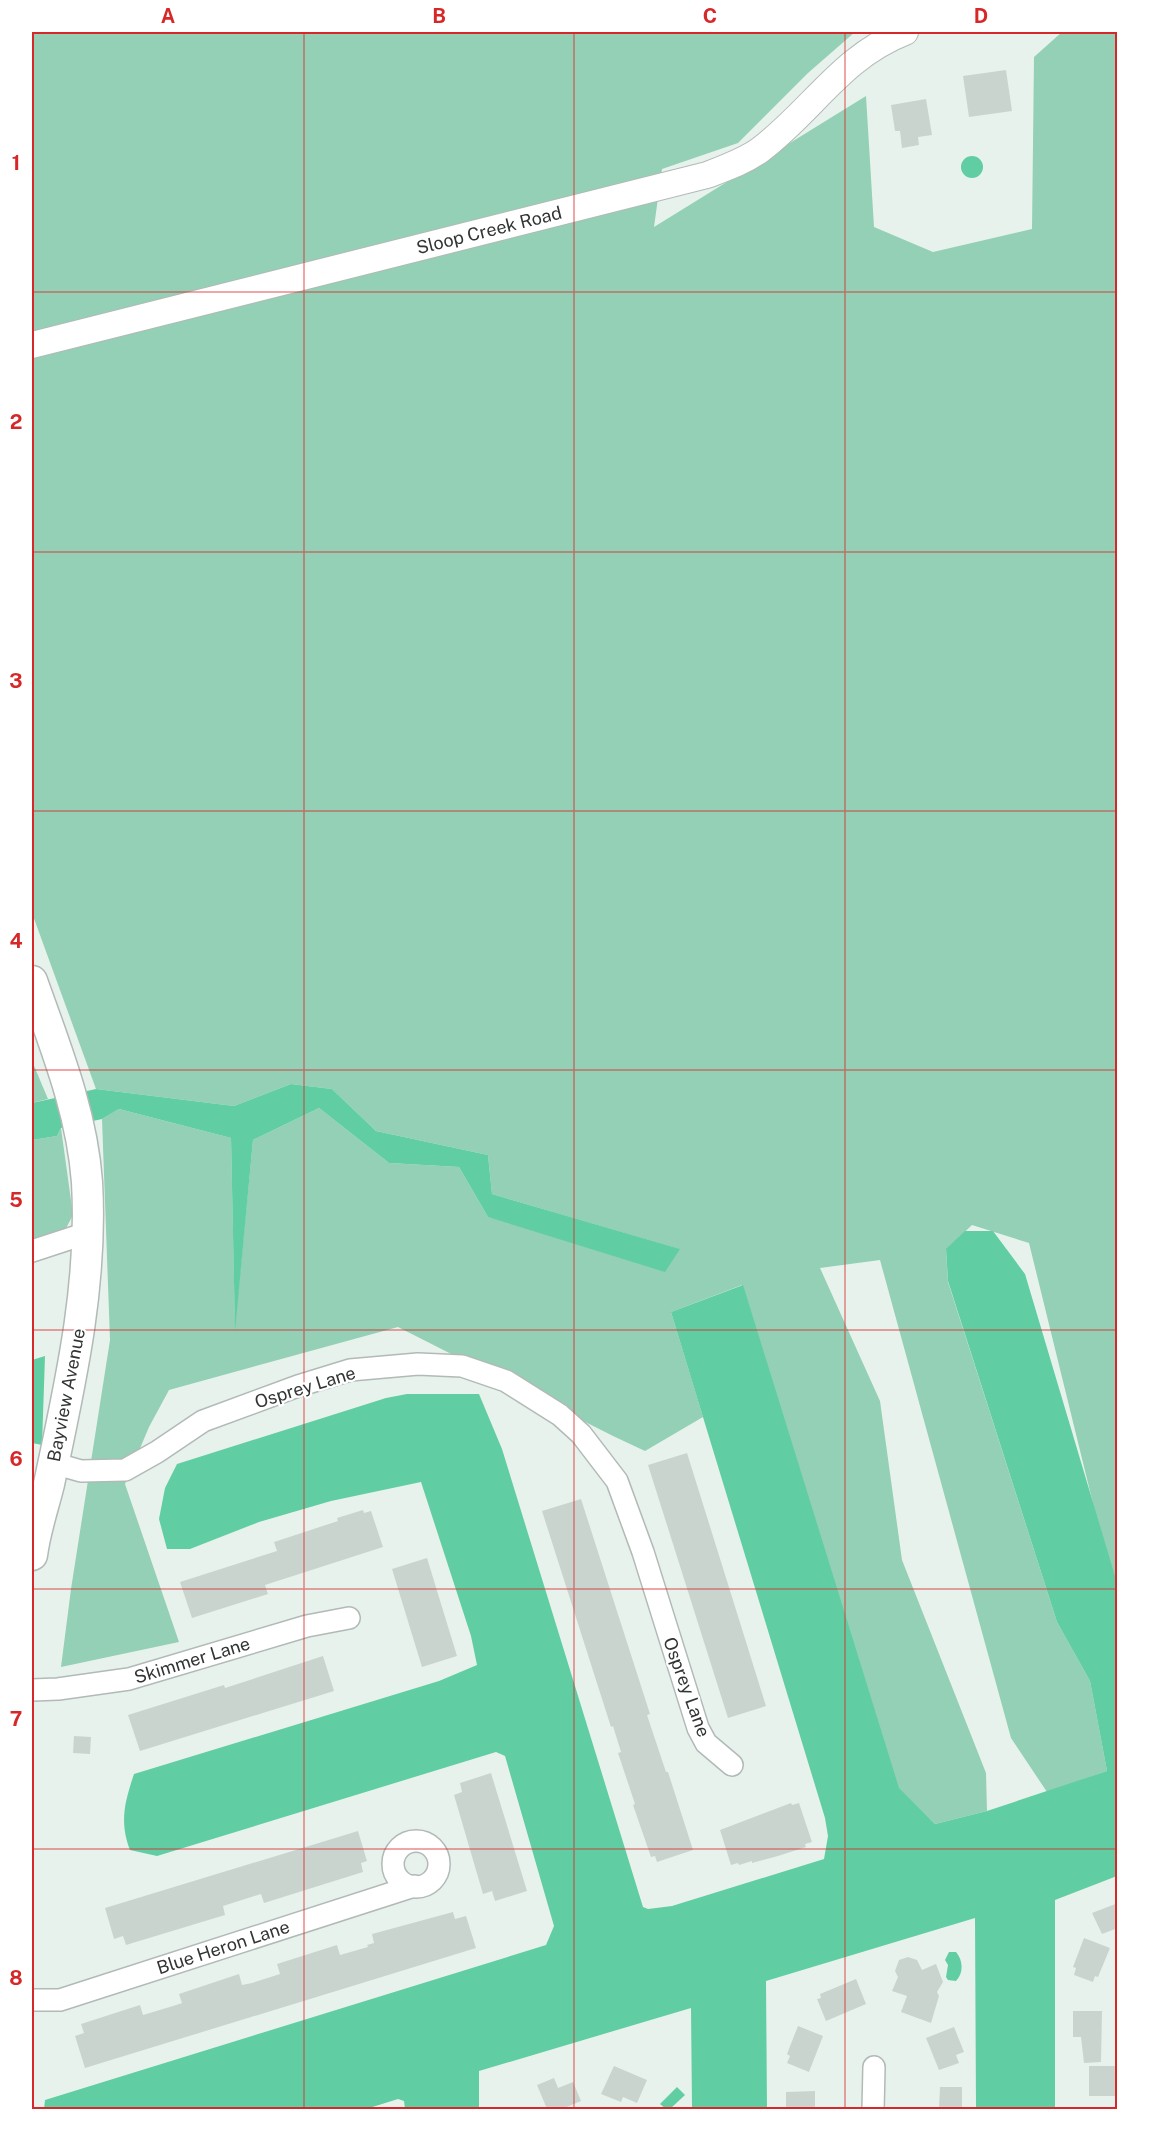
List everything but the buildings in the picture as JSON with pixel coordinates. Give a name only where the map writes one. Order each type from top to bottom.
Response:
[{"type":"main road","name":"Bayview Avenue","points":[[32,981],[70,1090],[87,1181],[83,1303],[76,1355],[32,1552]]},
{"type":"street","name":"Sloop Creek Road","points":[[32,345],[707,175],[733,165],[758,151],[777,136],[852,61],[877,44],[904,32]]},
{"type":"street","points":[[32,1251],[87,1233]]},
{"type":"street","name":"Osprey Lane","points":[[53,1462],[81,1472],[125,1470],[157,1452],[203,1420],[350,1370],[418,1364],[462,1366],[506,1381],[560,1415],[581,1434],[617,1481],[643,1552],[698,1728],[706,1743],[732,1765]]},
{"type":"street","name":"Skimmer Lane","points":[[32,1690],[58,1689],[129,1679],[307,1626],[349,1618]]},
{"type":"street","name":"Blue Heron Lane","points":[[32,2000],[60,2000],[414,1886]]},
{"type":"street","points":[[873,2109],[874,2067]]},
{"type":"shaded area","points":[[32,32],[855,32],[808,73],[738,143],[662,169],[654,227],[866,96],[874,227],[933,252],[1032,229],[1034,57],[1062,32],[1117,32],[1117,1601],[1029,1243],[972,1225],[946,1250],[948,1282],[1057,1622],[1090,1681],[1107,1771],[1047,1792],[1011,1738],[880,1260],[820,1268],[880,1401],[902,1560],[986,1773],[987,1811],[935,1824],[898,1788],[742,1285],[671,1312],[703,1417],[645,1451],[398,1327],[169,1390],[149,1427],[125,1484],[179,1642],[61,1667],[110,1340],[102,1119],[119,1109],[231,1138],[235,1324],[253,1140],[319,1108],[389,1163],[459,1167],[488,1217],[679,1249],[492,1194],[488,1155],[376,1131],[332,1089],[291,1084],[234,1106],[96,1089],[32,913]]},
{"type":"shaded area","points":[[968,156],[976,156],[983,163],[983,171],[976,178],[968,178],[961,171],[961,163]]},
{"type":"shaded area","points":[[32,1061],[48,1099],[32,1103]]},
{"type":"shaded area","points":[[291,1084],[332,1089],[376,1131],[488,1155],[492,1194],[680,1249],[665,1272],[488,1217],[459,1167],[389,1163],[319,1108],[253,1140],[235,1331],[231,1138],[119,1109],[102,1119],[61,1128],[57,1136],[32,1140],[32,1103],[96,1089],[234,1106]]},
{"type":"shaded area","points":[[61,1128],[73,1215],[64,1232],[32,1242],[32,1140],[57,1136]]},
{"type":"shaded area","points":[[965,1231],[993,1231],[1025,1274],[1117,1583],[1117,1876],[1055,1900],[1055,2109],[976,2109],[975,1918],[766,1981],[767,2109],[692,2109],[691,2008],[479,2071],[479,2109],[405,2109],[404,2101],[398,2099],[363,2110],[44,2109],[45,2100],[546,1945],[554,1926],[505,1756],[496,1752],[157,1856],[130,1850],[124,1821],[128,1793],[134,1774],[439,1681],[477,1665],[471,1636],[421,1482],[331,1501],[259,1522],[190,1549],[167,1549],[159,1519],[165,1488],[177,1464],[386,1398],[407,1394],[479,1394],[502,1449],[643,1907],[648,1909],[672,1906],[824,1859],[828,1836],[825,1818],[671,1312],[743,1285],[899,1788],[935,1824],[987,1811],[1107,1771],[1090,1681],[1057,1622],[948,1281],[946,1249]]},
{"type":"shaded area","points":[[45,1356],[42,1445],[32,1443],[32,1360]]},
{"type":"shaded area","points":[[949,1952],[956,1952],[961,1963],[960,1974],[956,1981],[948,1980],[946,1977],[948,1965],[945,1960]]},
{"type":"shaded area","points":[[677,2087],[685,2095],[670,2109],[666,2109],[660,2104]]}]
